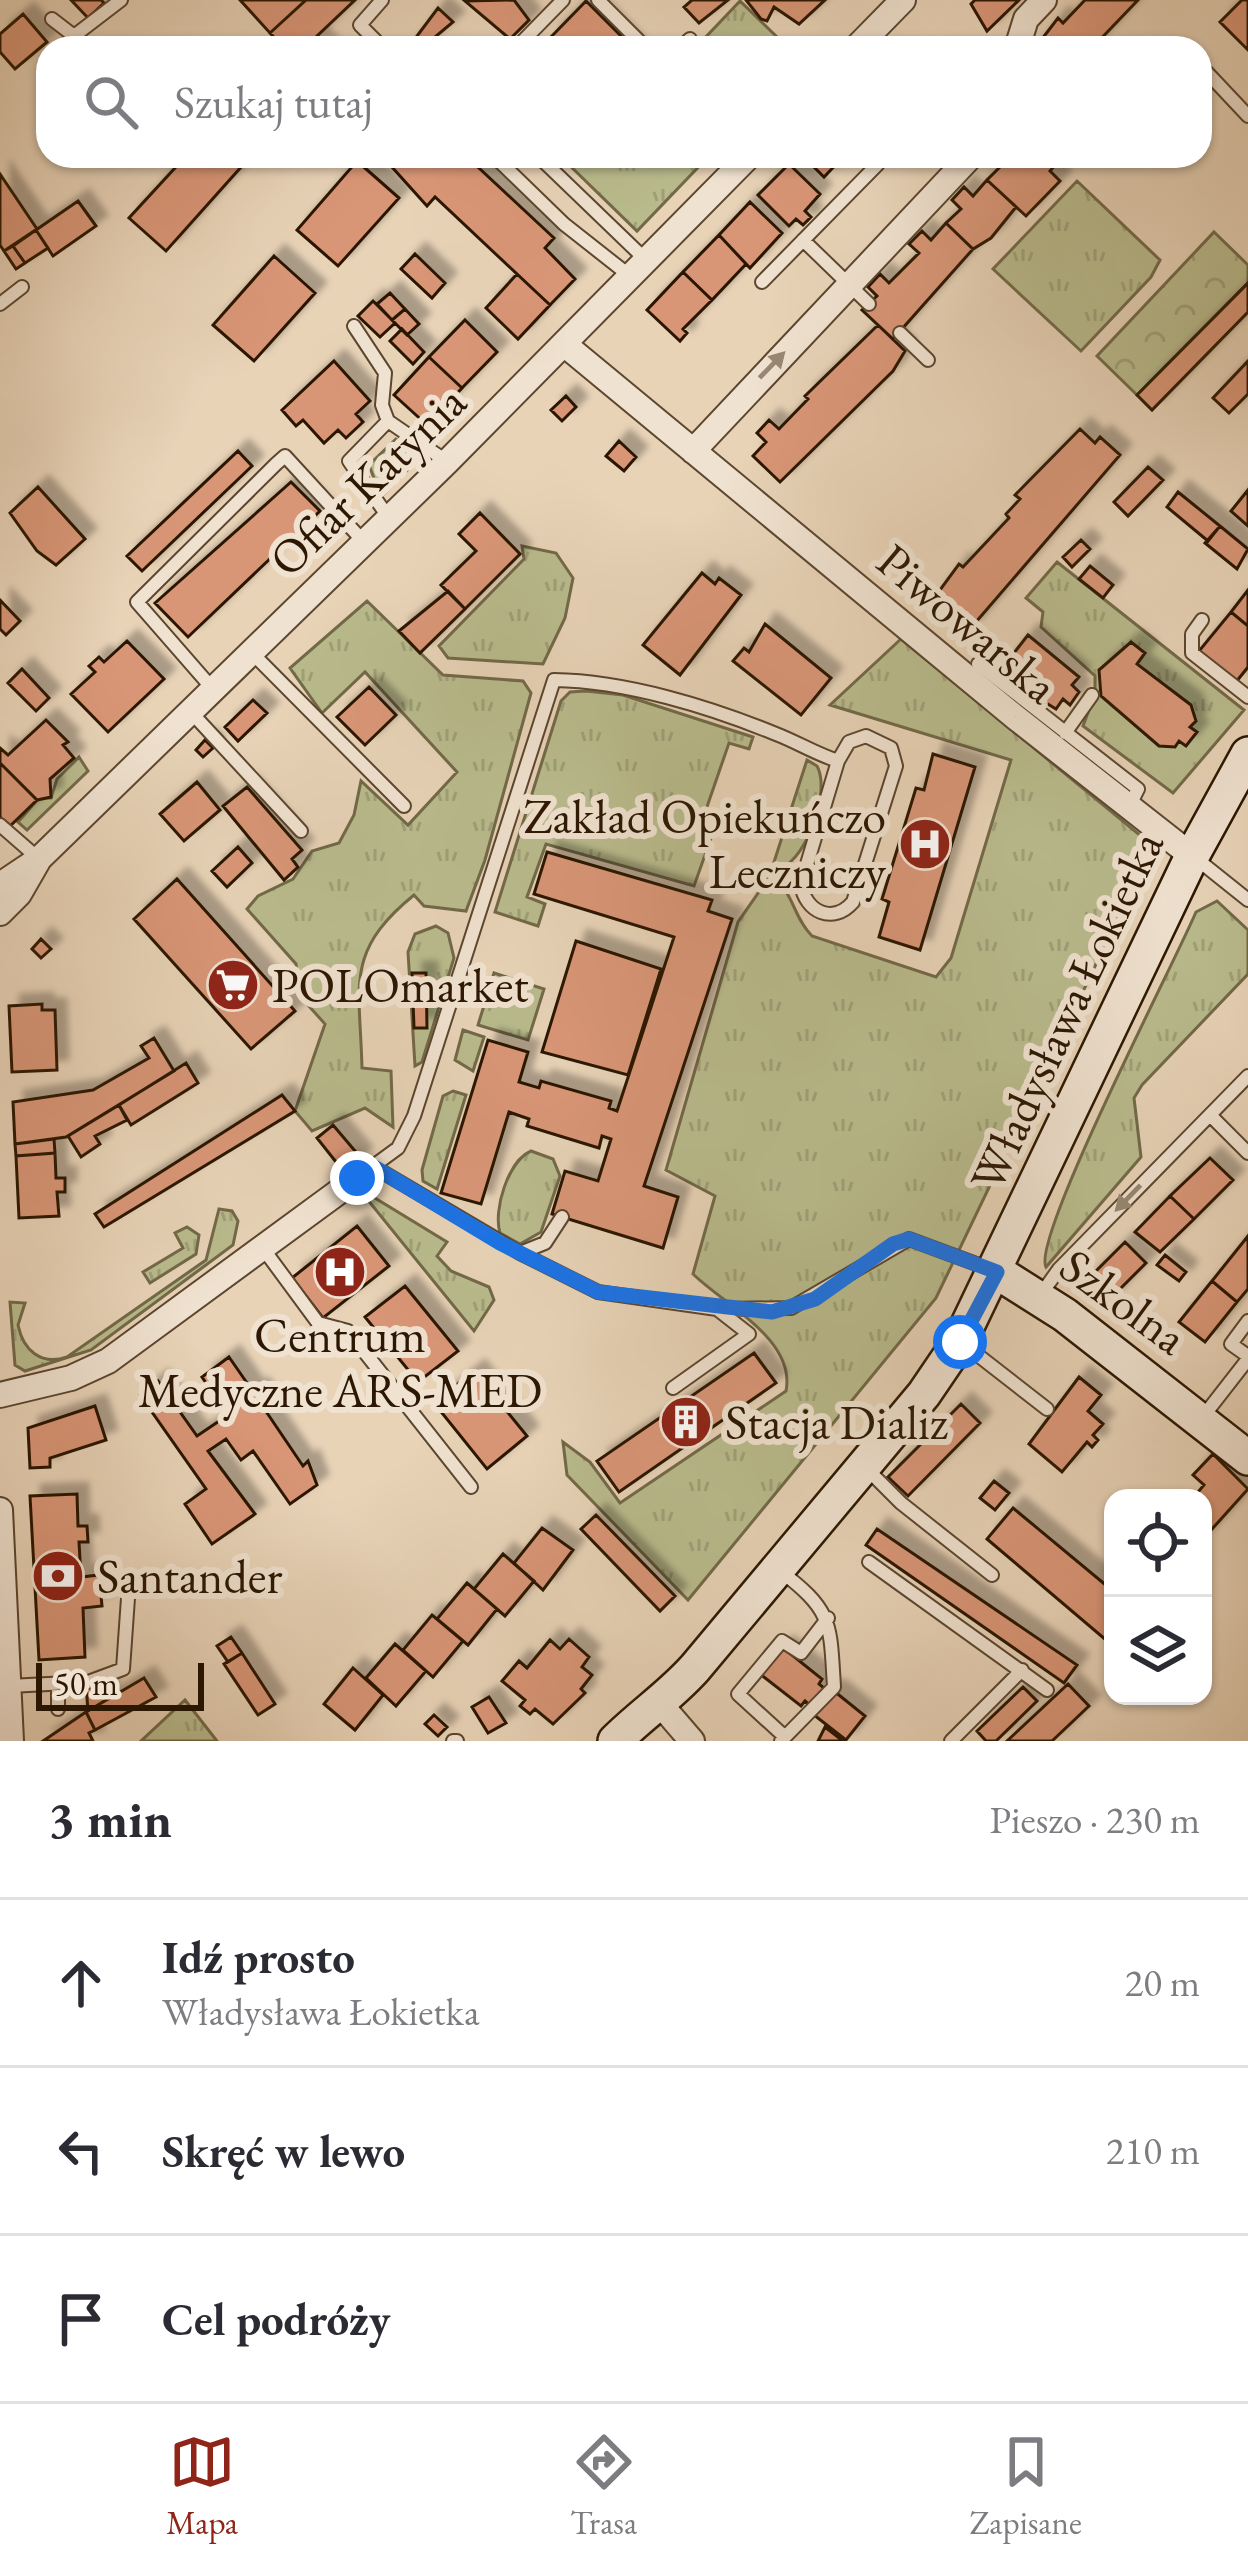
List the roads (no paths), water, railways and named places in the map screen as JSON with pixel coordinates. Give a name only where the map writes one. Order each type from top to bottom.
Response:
[{"type":"main road","name":"Władysława Łokietka","points":[[615,1741],[634,1720],[662,1705],[924,1394],[960,1342],[1192,856],[1248,754]]},
{"type":"main road","name":"Szkolna","points":[[997,1272],[1040,1297],[1248,1457]]},
{"type":"main road","name":"Władysława Łokietka","points":[[645,1741],[655,1731],[662,1705]]},
{"type":"street","points":[[868,36],[903,0]]},
{"type":"street","points":[[1021,36],[1026,19],[1044,0]]},
{"type":"street","name":"Ofiar Katynia","points":[[0,885],[39,859],[364,543],[736,168]]},
{"type":"street","points":[[693,451],[960,168]]},
{"type":"street","name":"Piwowarska","points":[[564,344],[1192,856]]},
{"type":"street","name":"Ofiar Katynia","points":[[0,913],[19,894],[39,859]]},
{"type":"street","points":[[0,1395],[70,1378],[108,1361],[352,1182]]},
{"type":"street","points":[[0,1510],[11,1741]]},
{"type":"street","points":[[662,1705],[692,1741]]},
{"type":"lane","points":[[52,20],[74,36],[121,0]]},
{"type":"lane","points":[[371,36],[360,25],[382,0]]},
{"type":"lane","points":[[528,36],[563,0]]},
{"type":"lane","points":[[598,0],[634,36]]},
{"type":"lane","points":[[1212,78],[1248,116]]},
{"type":"lane","points":[[506,168],[564,224],[638,268]]},
{"type":"lane","points":[[549,168],[638,268]]},
{"type":"lane","points":[[762,282],[874,168]]},
{"type":"lane","points":[[803,240],[869,304]]},
{"type":"lane","points":[[0,304],[22,287]]},
{"type":"lane","points":[[354,326],[385,373],[382,404],[388,421],[447,462]]},
{"type":"lane","points":[[899,333],[928,360]]},
{"type":"lane","points":[[388,421],[350,460],[389,518]]},
{"type":"lane","points":[[212,688],[137,602],[276,464],[285,456],[364,543]]},
{"type":"lane","points":[[1202,620],[1192,634],[1192,653],[1248,698]]},
{"type":"lane","points":[[250,651],[404,806]]},
{"type":"lane","points":[[978,664],[1138,789],[1129,808]]},
{"type":"lane","points":[[352,1182],[398,1148],[414,1116],[554,680],[583,681],[700,710],[773,732],[838,761]]},
{"type":"lane","points":[[1065,733],[1092,695]]},
{"type":"lane","points":[[189,710],[301,831]]},
{"type":"lane","points":[[866,736],[891,748],[896,766],[854,902],[841,914],[824,914],[808,903],[801,884],[838,761],[849,742],[866,736]]},
{"type":"lane","points":[[0,825],[39,859]]},
{"type":"lane","points":[[1192,856],[1248,900]]},
{"type":"lane","points":[[1040,1297],[1059,1269],[1248,1076]]},
{"type":"lane","points":[[1211,1116],[1248,1153]]},
{"type":"lane","points":[[374,1167],[520,1253],[598,1292],[717,1309],[791,1308],[909,1239],[997,1272]]},
{"type":"lane","points":[[520,1253],[545,1243],[562,1217]]},
{"type":"lane","points":[[261,1246],[318,1322],[348,1331],[471,1487]]},
{"type":"lane","points":[[673,1388],[749,1334],[717,1309]]},
{"type":"lane","points":[[1202,1418],[1248,1358],[1231,1343],[1248,1321]]},
{"type":"lane","points":[[960,1342],[1047,1409]]},
{"type":"lane","points":[[863,1466],[901,1503],[992,1574]]},
{"type":"lane","points":[[868,1562],[1047,1690]]},
{"type":"lane","points":[[778,1569],[829,1618],[834,1687],[783,1739],[738,1694],[782,1641],[801,1653],[829,1618]]},
{"type":"lane","points":[[9,1685],[109,1679],[123,1669],[128,1598]]},
{"type":"lane","points":[[951,1741],[1022,1670]]},
{"type":"lane","points":[[58,1684],[58,1709]]},
{"type":"place","name":"Zakład Opiekuńczo Leczniczy","points":[[925,844]]},
{"type":"place","name":"POLOmarket","points":[[233,985]]},
{"type":"place","name":"Centrum Medyczne ARS-MED","points":[[340,1272]]},
{"type":"place","name":"Stacja Dializ","points":[[686,1422]]},
{"type":"place","name":"Santander","points":[[58,1576]]}]
